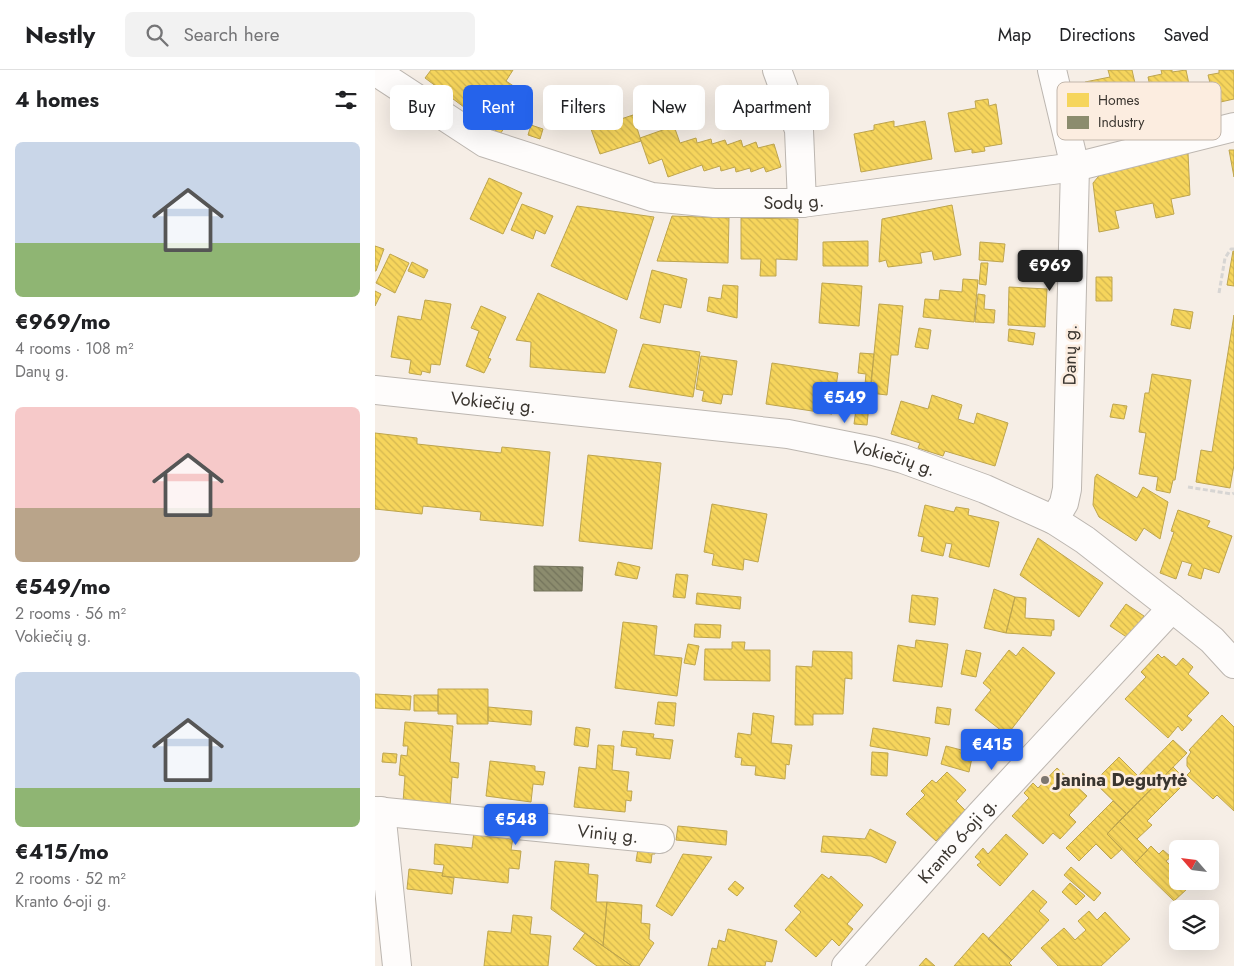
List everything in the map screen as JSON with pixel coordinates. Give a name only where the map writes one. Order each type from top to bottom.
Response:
[{"type":"street","points":[[777,70],[799,130],[802,203]]},
{"type":"street","name":"Danų g.","points":[[1052,70],[1057,91]]},
{"type":"street","name":"Sodų g.","points":[[375,71],[485,143],[652,197],[714,203],[802,203],[1075,167],[1182,140]]},
{"type":"street","name":"Sodų g.","points":[[1221,130],[1234,127]]},
{"type":"street","name":"Danų g.","points":[[1054,520],[1064,503],[1067,489],[1075,167],[1069,140]]},
{"type":"street","name":"Vokiečių g.","points":[[375,390],[788,434],[903,459],[985,489],[1054,520],[1085,540],[1172,608],[1212,640],[1234,664]]},
{"type":"street","name":"Kranto 6-oji g.","points":[[846,966],[980,815],[1172,608]]},
{"type":"street","points":[[378,811],[397,966]]},
{"type":"street","name":"Vinių g.","points":[[378,811],[660,839]]},
{"type":"path","points":[[1219,293],[1225,258],[1231,249],[1234,249]]},
{"type":"path","points":[[1188,487],[1234,493]]},
{"type":"building: Homes","points":[[431,70],[513,70],[506,81],[512,85],[463,85],[463,106],[453,99],[453,85],[434,85],[425,78]]},
{"type":"building: Homes","points":[[1108,70],[1132,70],[1135,82],[1085,82],[1110,77]]},
{"type":"building: Homes","points":[[1161,70],[1172,70],[1172,72],[1186,70],[1189,82],[1149,82],[1148,77],[1162,74]]},
{"type":"building: Homes","points":[[1219,70],[1234,70],[1234,99],[1221,102],[1221,82],[1210,82],[1208,75],[1219,73]]},
{"type":"building: Homes","points":[[988,99],[989,106],[996,104],[1002,144],[984,147],[985,151],[972,153],[972,149],[955,152],[948,113],[976,108],[975,101]]},
{"type":"building: Homes","points":[[633,115],[633,130],[638,130],[641,141],[600,154],[591,130],[623,130],[623,118]]},
{"type":"building: Homes","points":[[894,121],[894,127],[925,121],[932,159],[861,172],[854,134],[874,130],[874,125]]},
{"type":"building: Homes","points":[[533,126],[543,129],[540,139],[528,135],[530,130],[533,130]]},
{"type":"building: Homes","points":[[495,130],[503,130],[500,134]]},
{"type":"building: Homes","points":[[663,130],[675,130],[680,143],[696,138],[697,143],[711,139],[712,144],[725,140],[727,145],[741,140],[743,147],[756,142],[758,148],[774,144],[781,167],[766,172],[764,167],[751,172],[750,168],[736,172],[735,167],[721,171],[720,166],[704,171],[702,165],[668,177],[662,159],[649,164],[640,138]]},
{"type":"building: Homes","points":[[1229,150],[1234,150],[1234,177]]},
{"type":"building: Homes","points":[[1188,153],[1190,195],[1171,199],[1174,214],[1156,218],[1153,203],[1115,211],[1119,228],[1099,232],[1093,183],[1103,171]]},
{"type":"building: Homes","points":[[489,178],[522,193],[503,234],[470,219]]},
{"type":"building: Homes","points":[[522,204],[553,216],[545,234],[536,230],[533,239],[511,230]]},
{"type":"building: Homes","points":[[952,205],[961,255],[934,260],[932,251],[920,253],[922,263],[888,267],[886,260],[879,262],[882,219]]},
{"type":"building: Homes","points":[[577,206],[654,217],[627,300],[551,266]]},
{"type":"building: Homes","points":[[672,216],[729,218],[728,263],[657,261]]},
{"type":"building: Homes","points":[[741,218],[798,219],[797,260],[776,259],[776,276],[760,276],[761,259],[741,259]]},
{"type":"building: Homes","points":[[868,241],[868,266],[823,266],[823,242]]},
{"type":"building: Homes","points":[[980,242],[1005,244],[1003,262],[979,260]]},
{"type":"building: Homes","points":[[375,246],[384,249],[376,271],[375,271]]},
{"type":"building: Homes","points":[[1234,251],[1234,286],[1227,285]]},
{"type":"building: Homes","points":[[390,254],[409,263],[395,293],[376,283]]},
{"type":"building: Homes","points":[[412,262],[428,270],[424,278],[408,271]]},
{"type":"building: Homes","points":[[981,263],[988,263],[986,285],[979,284]]},
{"type":"building: Homes","points":[[652,270],[687,279],[681,308],[664,304],[660,323],[640,318]]},
{"type":"building: Homes","points":[[1096,277],[1112,277],[1112,301],[1096,301]]},
{"type":"building: Homes","points":[[963,279],[978,280],[974,322],[923,317],[925,299],[939,300],[940,290],[962,292]]},
{"type":"building: Homes","points":[[822,283],[862,286],[859,326],[819,323]]},
{"type":"building: Homes","points":[[723,285],[738,286],[737,318],[707,311],[709,297],[721,299]]},
{"type":"building: Homes","points":[[1009,287],[1047,289],[1045,327],[1008,325]]},
{"type":"building: Homes","points":[[375,291],[381,294],[375,306]]},
{"type":"building: Homes","points":[[538,293],[617,330],[605,373],[530,367],[531,342],[516,340]]},
{"type":"building: Homes","points":[[978,294],[985,295],[984,309],[995,310],[994,323],[975,322]]},
{"type":"building: Homes","points":[[425,300],[451,304],[440,365],[431,364],[430,373],[422,371],[421,375],[409,373],[411,360],[391,357],[398,316],[421,320]]},
{"type":"building: Homes","points":[[879,304],[903,306],[898,355],[891,355],[887,395],[870,393]]},
{"type":"building: Homes","points":[[481,306],[506,317],[488,358],[491,359],[484,373],[466,366],[479,331],[471,328]]},
{"type":"building: Homes","points":[[1174,309],[1193,312],[1190,329],[1171,325]]},
{"type":"building: Homes","points":[[1234,315],[1234,465],[1230,488],[1196,482],[1201,450],[1212,452]]},
{"type":"building: Homes","points":[[919,328],[931,330],[928,349],[915,347]]},
{"type":"building: Homes","points":[[1009,329],[1035,333],[1033,345],[1008,341]]},
{"type":"building: Homes","points":[[643,344],[700,352],[693,397],[629,387]]},
{"type":"building: Homes","points":[[860,353],[874,354],[867,425],[854,424],[858,394],[864,395],[866,374],[858,373]]},
{"type":"building: Homes","points":[[701,356],[737,361],[732,395],[723,394],[721,404],[702,401],[704,391],[696,389]]},
{"type":"building: Homes","points":[[772,363],[838,373],[832,414],[766,404]]},
{"type":"building: Homes","points":[[1152,374],[1191,380],[1175,480],[1173,480],[1170,493],[1156,490],[1158,477],[1139,474],[1146,433],[1139,432],[1145,393],[1149,393]]},
{"type":"building: Homes","points":[[932,395],[962,405],[958,419],[974,424],[977,413],[1008,423],[995,466],[945,451],[943,456],[918,448],[920,443],[891,434],[901,401],[928,409]]},
{"type":"building: Homes","points":[[1113,404],[1127,406],[1124,419],[1110,417]]},
{"type":"building: Homes","points":[[375,433],[417,438],[417,444],[501,453],[502,447],[550,452],[543,526],[480,520],[481,512],[423,506],[422,514],[375,509]]},
{"type":"building: Homes","points":[[588,455],[661,463],[652,549],[579,541]]},
{"type":"building: Homes","points":[[1097,474],[1137,498],[1143,487],[1168,502],[1160,539],[1144,528],[1136,541],[1099,517],[1093,505],[1095,477]]},
{"type":"building: Homes","points":[[712,504],[767,514],[758,562],[744,559],[743,570],[712,565],[714,554],[704,552]]},
{"type":"building: Homes","points":[[925,505],[954,512],[956,507],[969,509],[968,515],[999,522],[989,567],[949,557],[952,544],[946,543],[943,556],[921,551],[924,537],[918,536]]},
{"type":"building: Homes","points":[[1178,510],[1210,521],[1207,527],[1232,536],[1219,573],[1204,568],[1201,579],[1188,575],[1192,564],[1182,561],[1176,579],[1160,573],[1174,532],[1171,531]]},
{"type":"building: Homes","points":[[1038,538],[1103,583],[1079,617],[1020,575]]},
{"type":"building: Homes","points":[[618,562],[640,567],[637,579],[615,575]]},
{"type":"building: Homes","points":[[676,574],[688,575],[685,598],[673,597]]},
{"type":"building: Homes","points":[[994,589],[1015,597],[1006,633],[984,628]]},
{"type":"building: Homes","points":[[697,593],[741,597],[740,609],[696,604]]},
{"type":"building: Homes","points":[[912,595],[938,598],[935,625],[909,622]]},
{"type":"building: Homes","points":[[1015,597],[1026,598],[1025,618],[1054,620],[1054,630],[1052,630],[1051,636],[1006,633]]},
{"type":"building: Homes","points":[[1126,604],[1144,616],[1128,638],[1110,626]]},
{"type":"building: Homes","points":[[623,622],[657,626],[654,655],[682,658],[677,696],[615,688]]},
{"type":"building: Homes","points":[[695,624],[721,625],[720,638],[694,637]]},
{"type":"building: Homes","points":[[916,640],[948,644],[942,687],[893,681],[898,645],[915,648]]},
{"type":"building: Homes","points":[[732,642],[745,642],[744,650],[770,650],[770,681],[704,680],[705,649],[732,649]]},
{"type":"building: Homes","points":[[688,644],[699,646],[695,665],[684,663]]},
{"type":"building: Homes","points":[[1023,647],[1055,673],[1007,735],[975,710],[991,690],[983,683],[1009,650],[1016,656]]},
{"type":"building: Homes","points":[[966,650],[981,653],[976,677],[961,674]]},
{"type":"building: Homes","points":[[813,651],[852,652],[852,679],[845,678],[843,714],[813,714],[813,725],[795,725],[796,666],[812,667]]},
{"type":"building: Homes","points":[[1158,654],[1162,658],[1164,656],[1176,666],[1183,658],[1193,667],[1188,674],[1209,693],[1187,716],[1192,720],[1182,731],[1178,726],[1168,738],[1125,699],[1146,677],[1141,672]]},
{"type":"building: Homes","points":[[438,689],[488,689],[488,724],[457,724],[457,714],[438,714]]},
{"type":"building: Homes","points":[[375,694],[411,696],[410,710],[375,708]]},
{"type":"building: Homes","points":[[414,695],[438,695],[438,711],[414,711]]},
{"type":"building: Homes","points":[[658,702],[676,703],[674,726],[655,724]]},
{"type":"building: Homes","points":[[488,707],[532,711],[531,725],[488,721]]},
{"type":"building: Homes","points":[[937,707],[951,709],[949,725],[935,723]]},
{"type":"building: Homes","points":[[753,713],[774,716],[771,743],[792,745],[789,765],[786,764],[785,779],[755,775],[756,766],[741,765],[742,758],[735,757],[738,733],[751,735]]},
{"type":"building: Homes","points":[[1222,715],[1234,727],[1234,811],[1217,795],[1213,799],[1187,775],[1191,771],[1187,766],[1187,758],[1191,752],[1189,750]]},
{"type":"building: Homes","points":[[405,722],[453,726],[450,762],[459,763],[458,778],[452,777],[450,806],[403,802],[405,776],[399,775],[401,755],[407,756],[408,746],[403,746]]},
{"type":"building: Homes","points":[[576,727],[590,729],[588,747],[574,745]]},
{"type":"building: Homes","points":[[873,728],[930,738],[927,756],[870,746]]},
{"type":"building: Homes","points":[[623,731],[654,734],[653,738],[673,740],[670,759],[636,755],[637,748],[621,746]]},
{"type":"building: Homes","points":[[1173,740],[1187,753],[1127,814],[1094,782],[1119,757],[1138,776]]},
{"type":"building: Homes","points":[[598,745],[614,746],[612,770],[629,772],[627,791],[632,791],[631,801],[626,800],[625,812],[574,807],[579,767],[596,769]]},
{"type":"building: Homes","points":[[946,746],[973,753],[969,772],[941,764]]},
{"type":"building: Homes","points":[[872,752],[888,753],[887,776],[871,775]]},
{"type":"building: Homes","points":[[383,753],[397,754],[396,763],[382,762]]},
{"type":"building: Homes","points":[[490,761],[535,766],[535,771],[545,772],[543,785],[533,784],[531,802],[486,796]]},
{"type":"building: Homes","points":[[1173,767],[1187,781],[1147,821],[1152,825],[1137,839],[1119,821]]},
{"type":"building: Homes","points":[[1057,768],[1087,796],[1069,815],[1076,822],[1060,839],[1053,833],[1043,844],[1012,816],[1029,798],[1024,793],[1033,783],[1038,788]]},
{"type":"building: Homes","points":[[947,772],[966,790],[956,801],[965,810],[936,841],[906,814],[925,795],[921,791],[932,780],[936,783]]},
{"type":"building: Homes","points":[[1113,801],[1127,814],[1107,834],[1122,849],[1111,859],[1096,844],[1079,861],[1066,848]]},
{"type":"building: Homes","points":[[1119,821],[1148,850],[1135,863],[1107,834]]},
{"type":"building: Homes","points":[[678,826],[727,831],[726,845],[676,840]]},
{"type":"building: Homes","points":[[870,829],[896,842],[886,863],[871,856],[821,852],[823,836],[865,839]]},
{"type":"building: Homes","points":[[474,832],[513,837],[511,850],[521,851],[519,869],[509,868],[508,883],[442,876],[444,865],[434,864],[435,844],[472,848]]},
{"type":"building: Homes","points":[[1006,834],[1028,854],[1000,886],[977,865],[981,862],[975,857],[983,848],[988,854]]},
{"type":"building: Homes","points":[[639,843],[656,845],[651,863],[636,861]]},
{"type":"building: Homes","points":[[1151,846],[1159,854],[1163,850],[1169,855],[1169,859],[1166,861],[1169,864],[1169,890],[1186,890],[1173,900],[1135,863]]},
{"type":"building: Homes","points":[[683,854],[712,857],[672,916],[656,906]]},
{"type":"building: Homes","points":[[555,861],[589,864],[588,874],[598,875],[596,902],[607,902],[603,946],[551,909]]},
{"type":"building: Homes","points":[[1071,867],[1101,893],[1094,901],[1064,875]]},
{"type":"building: Homes","points":[[409,869],[443,873],[442,876],[454,878],[452,894],[407,889]]},
{"type":"building: Homes","points":[[822,874],[829,879],[831,876],[863,905],[847,924],[853,929],[839,946],[832,939],[816,957],[785,930],[801,912],[794,906]]},
{"type":"building: Homes","points":[[735,881],[744,888],[737,896],[728,889]]},
{"type":"building: Homes","points":[[1070,883],[1085,896],[1076,905],[1062,892]]},
{"type":"building: Homes","points":[[1033,890],[1047,902],[1039,911],[1049,920],[1012,960],[988,939]]},
{"type":"building: Homes","points":[[607,902],[642,905],[641,923],[650,924],[649,939],[654,943],[639,966],[632,966],[603,946]]},
{"type":"building: Homes","points":[[1089,911],[1097,920],[1105,912],[1130,939],[1101,966],[1058,966],[1041,948],[1064,928],[1075,940],[1086,930],[1078,921]]},
{"type":"building: Homes","points":[[513,915],[532,917],[530,934],[551,936],[548,966],[484,966],[488,931],[511,933]]},
{"type":"building: Homes","points":[[728,929],[777,941],[772,962],[766,961],[765,966],[708,966],[712,948],[717,949],[719,940],[725,942]]},
{"type":"building: Homes","points":[[585,933],[632,966],[597,966],[573,949]]},
{"type":"building: Homes","points":[[983,933],[1012,960],[1009,963],[1012,966],[954,966]]},
{"type":"building: Homes","points":[[926,958],[935,966],[919,966]]},
{"type":"building: Industry","points":[[534,566],[583,567],[582,591],[534,591]]},
{"type":"place","name":"Janina Degutytė","points":[[1045,780]]}]
